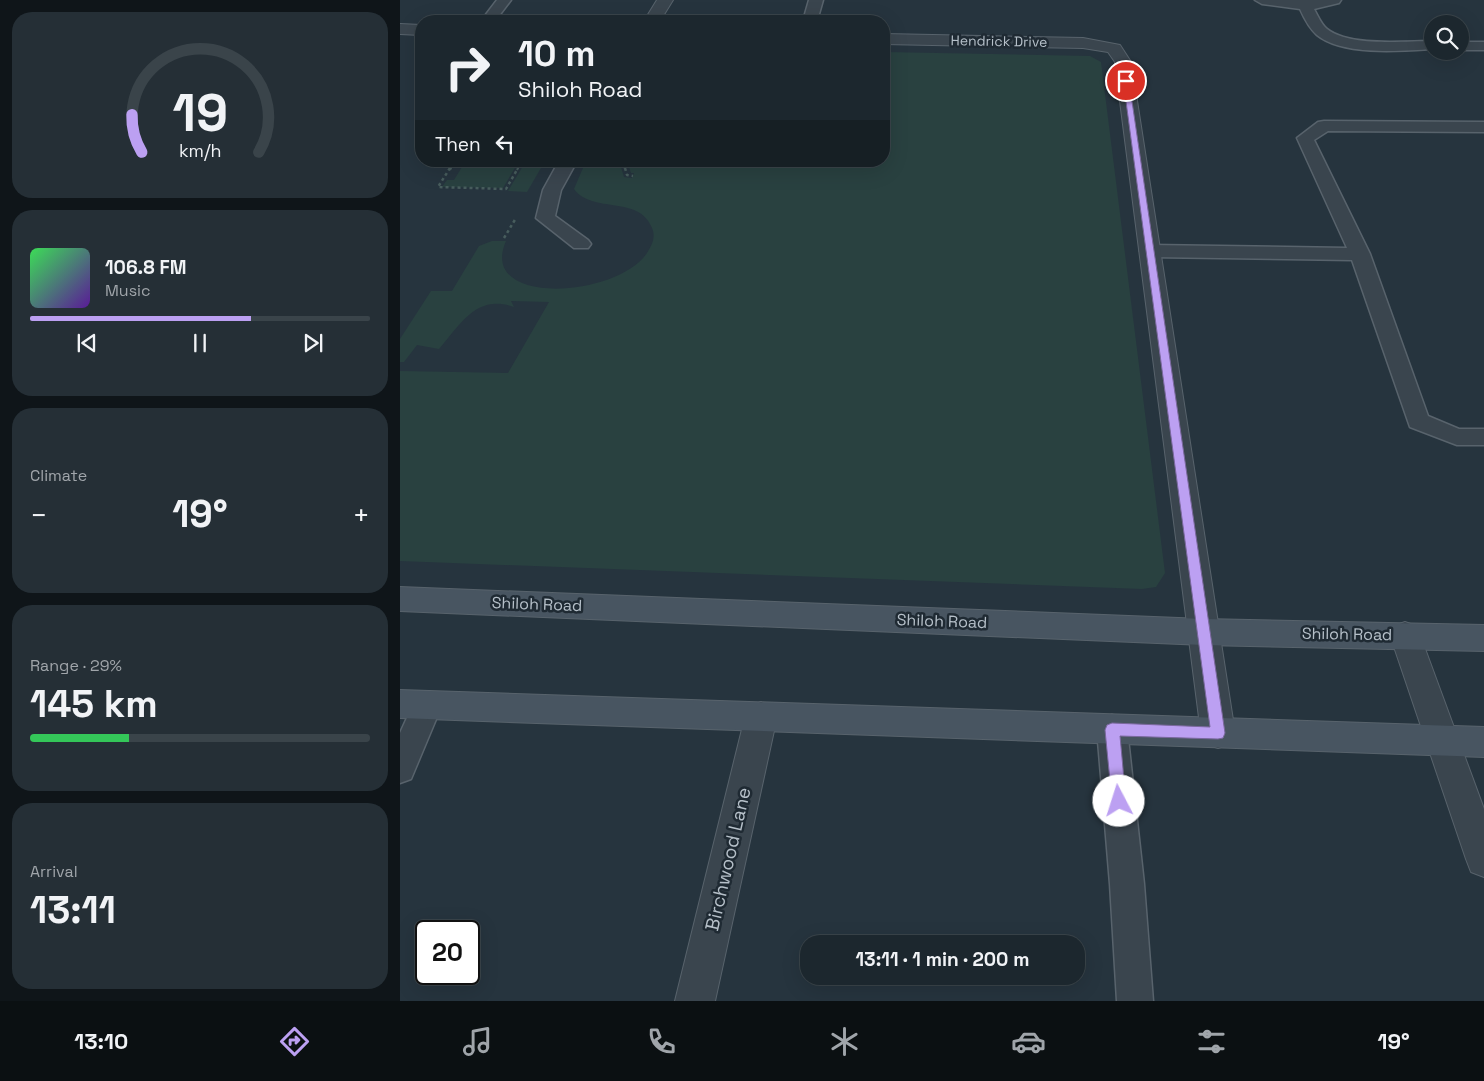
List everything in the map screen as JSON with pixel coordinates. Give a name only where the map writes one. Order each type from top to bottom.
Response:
[{"type":"main road","name":"Shiloh Road","points":[[400,599],[1204,632],[1484,638]]},
{"type":"main road","points":[[413,705],[1484,742]]},
{"type":"street","points":[[656,15],[665,0]]},
{"type":"street","points":[[400,29],[415,30]]},
{"type":"street","name":"Hendrick Drive","points":[[890,39],[1083,43],[1114,48],[1123,62],[1150,251]]},
{"type":"street","points":[[1150,251],[1218,733]]},
{"type":"street","points":[[1405,635],[1484,859]]},
{"type":"street","name":"Birchwood Lane","points":[[695,1001],[761,717]]},
{"type":"lane","points":[[493,15],[504,0]]},
{"type":"lane","points":[[812,15],[816,0]]},
{"type":"lane","points":[[1262,0],[1306,6],[1321,5],[1334,0]]},
{"type":"lane","points":[[1306,6],[1316,25],[1331,38],[1366,44],[1424,45]]},
{"type":"lane","points":[[1469,46],[1484,46]]},
{"type":"lane","points":[[1484,127],[1324,126],[1305,138],[1360,254],[1418,421],[1457,437],[1484,437]]},
{"type":"lane","points":[[565,167],[552,190],[545,218],[581,244]]},
{"type":"lane","points":[[1150,251],[1360,254]]},
{"type":"lane","points":[[400,769],[413,705]]},
{"type":"lane","points":[[1112,730],[1127,884],[1135,1001]]},
{"type":"path","points":[[452,167],[438,187],[506,188],[518,167]]},
{"type":"path","points":[[625,167],[627,176],[633,176]]},
{"type":"green space","points":[[890,52],[1090,56],[1101,62],[1165,573],[1156,587],[1142,589],[400,561],[400,371],[508,373],[549,302],[511,301],[514,307],[501,304],[479,308],[462,321],[439,349],[417,345],[404,362],[400,362],[400,339],[431,291],[452,291],[479,246],[492,241],[506,241],[503,262],[512,277],[530,286],[554,289],[582,286],[608,279],[631,268],[647,253],[653,241],[653,231],[646,218],[627,208],[592,201],[574,189],[583,167],[621,167],[624,177],[632,178],[634,173],[631,173],[629,167],[890,167]]},
{"type":"green space","points":[[462,167],[515,167],[503,188],[442,187],[447,180],[454,180]]},
{"type":"green space","points":[[522,167],[542,167],[527,192],[508,191]]},
{"type":"route","points":[[1119,801],[1112,730],[1218,733],[1126,81]]}]
